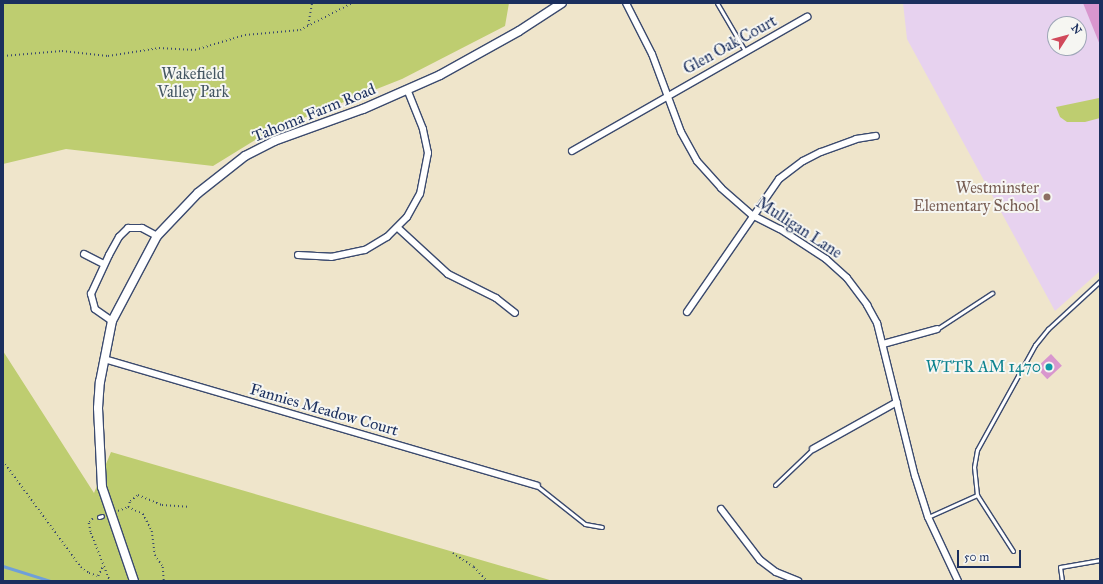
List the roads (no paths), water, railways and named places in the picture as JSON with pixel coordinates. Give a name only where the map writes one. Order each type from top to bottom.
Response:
[{"type":"street","name":"Tahoma Farm Road","points":[[134,581],[102,486],[98,408],[104,359],[112,320],[157,236],[198,193],[245,156],[274,141],[363,109],[407,90],[487,50],[562,3]]},
{"type":"street","name":"Mulligan Lane","points":[[626,3],[652,54],[680,132],[697,161],[721,188],[752,215],[813,250],[847,278],[877,323],[914,476],[928,517],[958,581]]},
{"type":"street","name":"Glen Oak Court","points":[[572,151],[666,95],[807,17]]},
{"type":"street","points":[[298,255],[331,257],[356,253],[378,244],[398,228],[416,203],[428,165],[427,140],[407,90]]},
{"type":"street","points":[[687,312],[752,215],[779,179],[803,161],[837,145],[876,136]]},
{"type":"street","points":[[112,320],[95,309],[91,300],[92,289],[104,264],[119,237],[128,228],[142,228],[157,236]]},
{"type":"street","points":[[398,228],[448,274],[496,298],[515,313]]},
{"type":"street","points":[[84,254],[104,264]]},
{"type":"street","points":[[883,344],[937,329]]},
{"type":"street","name":"Fannies Meadow Court","points":[[104,359],[537,486]]},
{"type":"street","points":[[813,448],[897,402]]},
{"type":"street","points":[[721,510],[760,560],[776,572],[798,581]]},
{"type":"lane","points":[[718,3],[745,51]]},
{"type":"lane","points":[[1013,551],[976,495],[974,467],[977,450],[1026,359],[1048,328],[1100,281]]},
{"type":"lane","points":[[937,329],[992,293]]},
{"type":"lane","points":[[775,485],[813,448]]},
{"type":"lane","points":[[537,486],[585,524],[602,528]]},
{"type":"lane","points":[[928,517],[976,495]]},
{"type":"lane","points":[[1062,581],[1060,567],[1100,560]]},
{"type":"waterway","points":[[3,566],[51,581]]},
{"type":"place","name":"Westminster Elementary School","points":[[1047,197]]},
{"type":"place","name":"WTTR AM 1470","points":[[1049,367]]},
{"type":"park label","name":"Wakefield Valley Park","points":[[193,83]]}]
